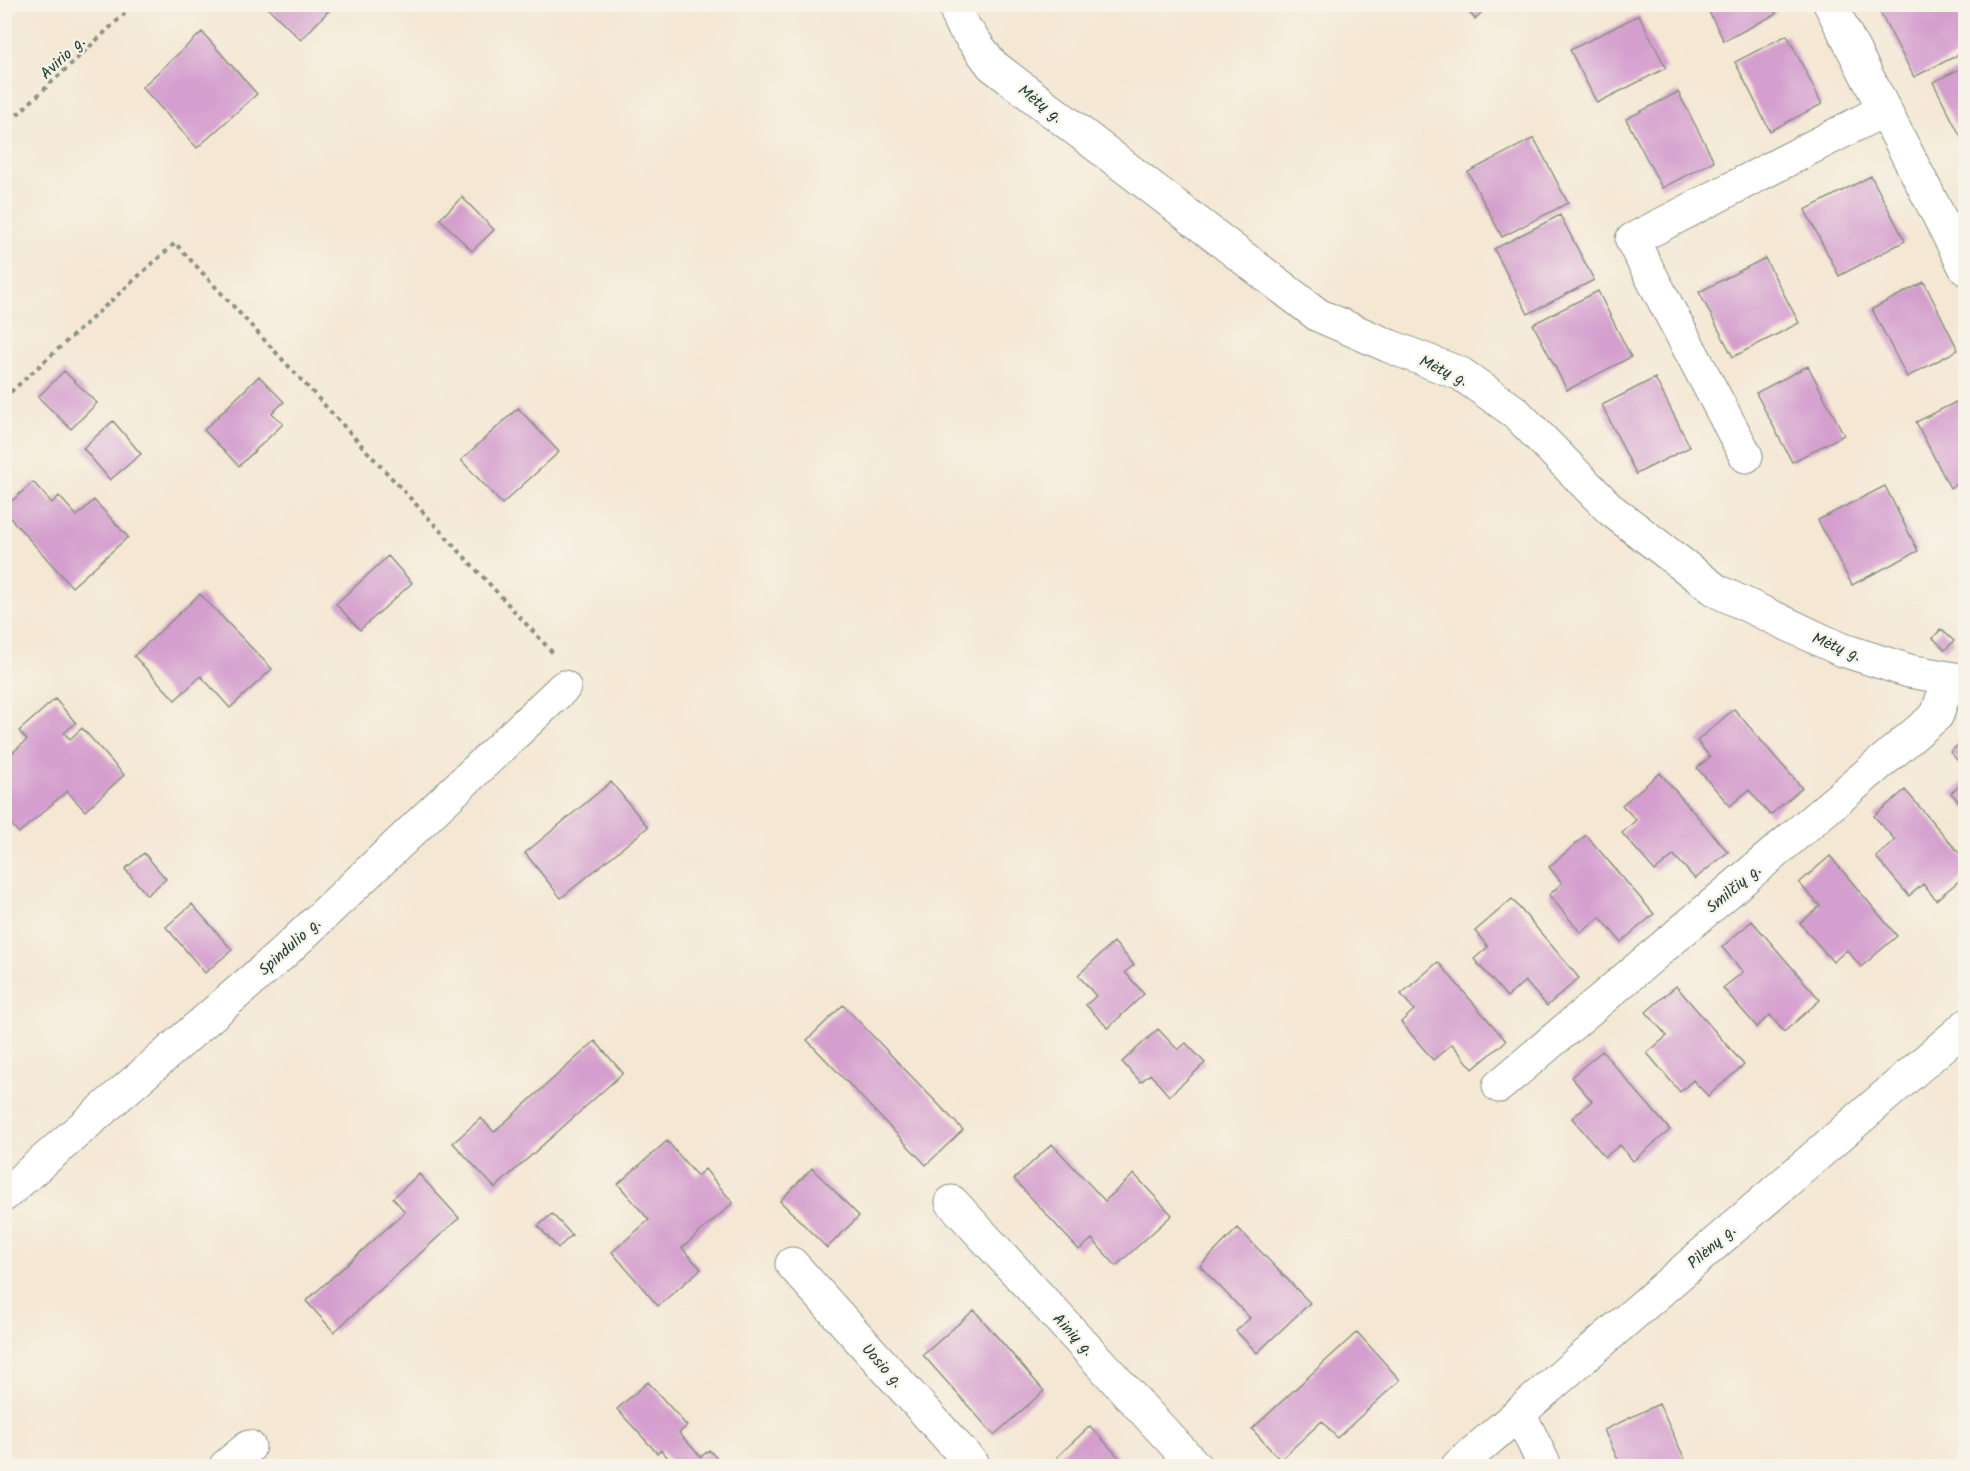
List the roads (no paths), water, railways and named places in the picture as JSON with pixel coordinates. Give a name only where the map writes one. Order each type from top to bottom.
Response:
[{"type":"street","name":"Mėtų g.","points":[[955,4],[960,22],[992,65],[1318,315],[1461,374],[1515,412],[1611,510],[1717,591],[1840,649],[1909,671],[1957,680]]},
{"type":"street","points":[[1830,4],[1965,269]]},
{"type":"street","points":[[1746,456],[1632,240],[1884,110]]},
{"type":"street","name":"Smilčių g.","points":[[1499,1086],[1937,715],[1957,680]]},
{"type":"street","name":"Spindulio g.","points":[[4,1195],[282,954],[564,687]]},
{"type":"street","name":"Pilėnų g.","points":[[1458,1467],[1965,1026]]},
{"type":"street","name":"Ainių g.","points":[[952,1203],[1195,1467]]},
{"type":"street","name":"Uosio g.","points":[[792,1263],[974,1467]]},
{"type":"street","points":[[1519,1413],[1545,1467]]}]
